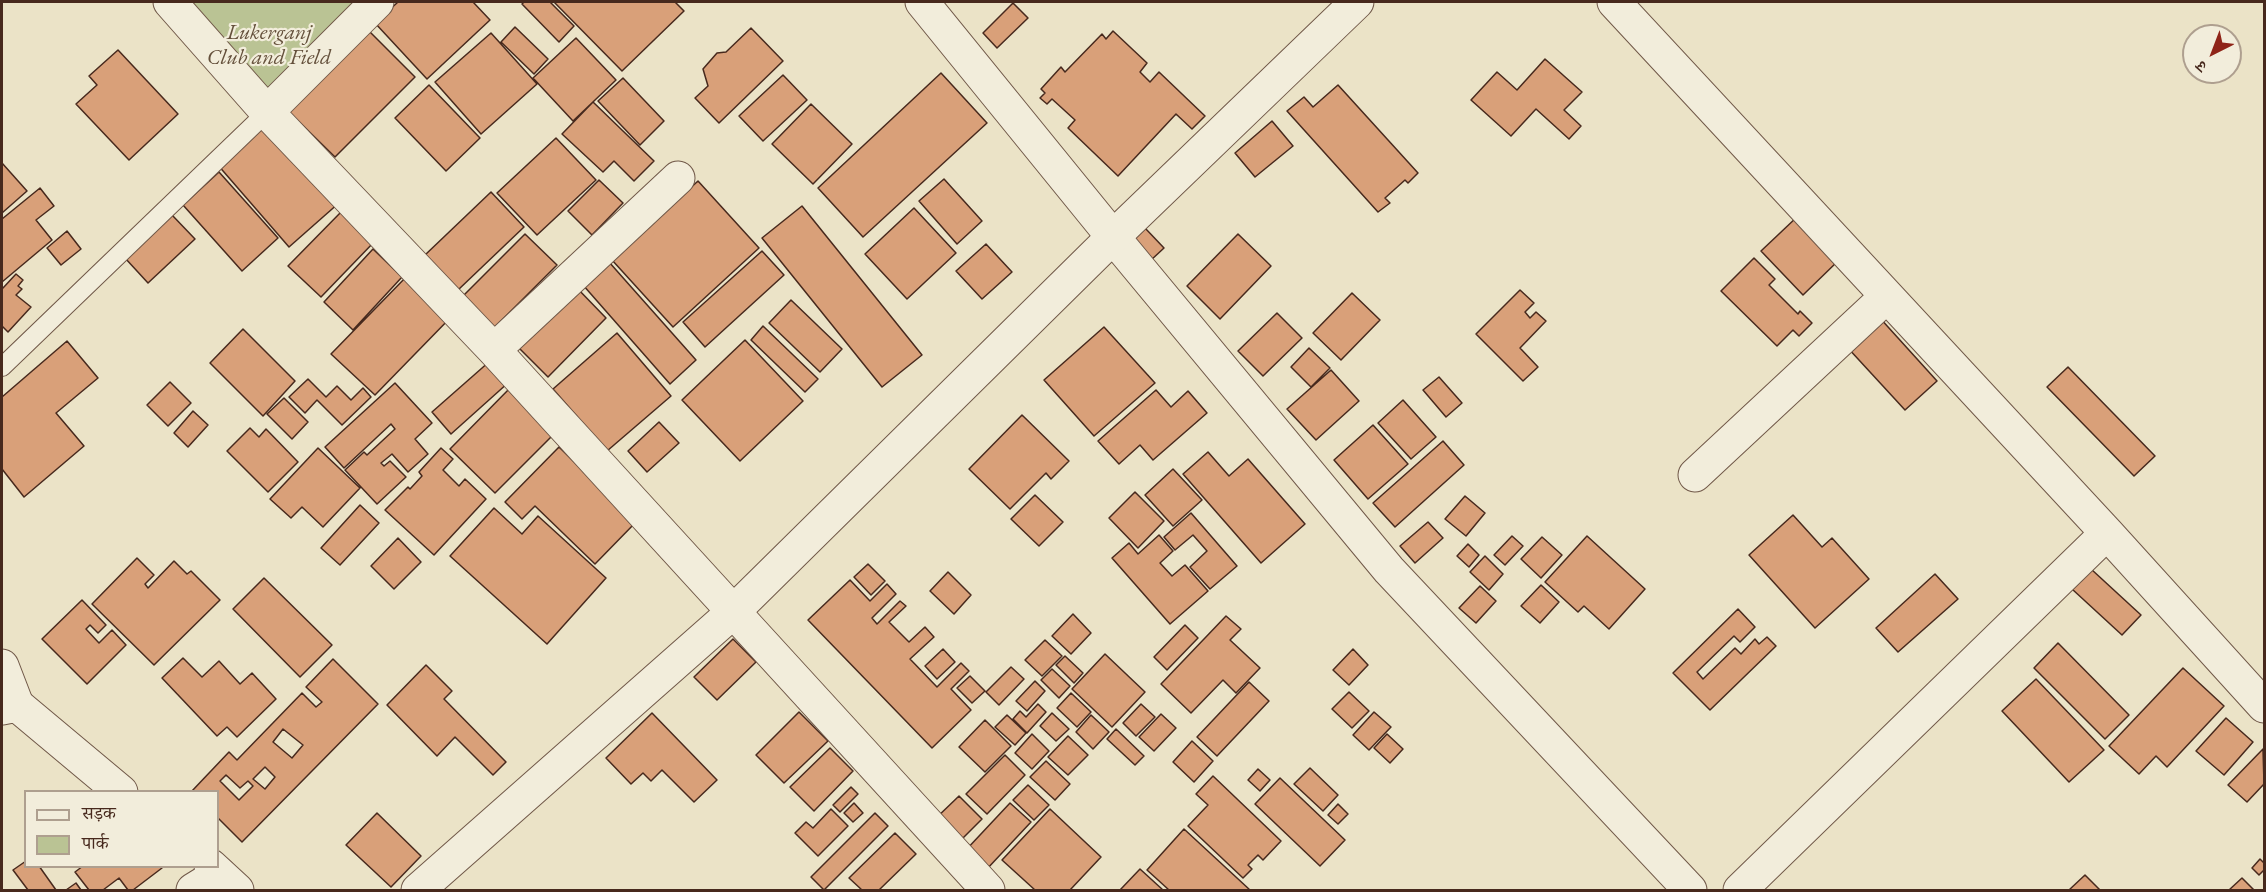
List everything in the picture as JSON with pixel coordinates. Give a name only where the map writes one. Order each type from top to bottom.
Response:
[{"type":"street","points":[[170,2],[267,112],[494,350],[988,891]]},
{"type":"street","points":[[267,112],[377,2]]},
{"type":"street","points":[[922,2],[1389,570],[1690,891]]},
{"type":"street","points":[[418,891],[732,613],[1113,237],[1357,2]]},
{"type":"street","points":[[1614,2],[2265,706]]},
{"type":"street","points":[[494,350],[678,178]]},
{"type":"street","points":[[1695,475],[1886,297]]},
{"type":"street","points":[[1740,891],[2107,533]]},
{"type":"street","points":[[2,666],[9,707],[118,790]]},
{"type":"lane","points":[[2,367],[267,112]]},
{"type":"green space","name":"Lukerganj Club and Field","points":[[170,2],[381,2],[267,112]]},
{"type":"building","points":[[398,2],[473,2],[490,20],[427,79],[375,23]]},
{"type":"building","points":[[524,2],[550,2],[574,26],[559,42],[522,4]]},
{"type":"building","points":[[554,2],[675,2],[684,11],[622,71]]},
{"type":"building","points":[[1013,3],[1028,18],[997,48],[983,33]]},
{"type":"building","points":[[515,27],[548,59],[534,74],[501,42]]},
{"type":"building","points":[[751,28],[783,61],[719,123],[695,98],[708,86],[703,69],[717,53],[726,52]]},
{"type":"building","points":[[369,31],[415,77],[335,157],[288,111]]},
{"type":"building","points":[[1113,31],[1147,63],[1140,72],[1150,82],[1159,72],[1205,116],[1192,129],[1176,114],[1118,176],[1068,128],[1075,120],[1052,99],[1047,104],[1040,98],[1045,93],[1041,89],[1061,67],[1065,72],[1102,34],[1106,39]]},
{"type":"building","points":[[491,33],[537,84],[481,134],[435,82]]},
{"type":"building","points":[[576,38],[616,80],[573,121],[533,78]]},
{"type":"building","points":[[118,50],[178,114],[129,160],[76,104],[97,85],[89,76]]},
{"type":"building","points":[[1545,59],[1582,92],[1564,110],[1581,126],[1569,139],[1536,109],[1511,136],[1471,100],[1497,72],[1517,90]]},
{"type":"building","points":[[941,73],[987,123],[863,237],[818,188]]},
{"type":"building","points":[[783,75],[807,100],[763,141],[739,116]]},
{"type":"building","points":[[623,78],[664,121],[640,145],[598,101]]},
{"type":"building","points":[[429,85],[480,138],[446,171],[395,118]]},
{"type":"building","points":[[1338,85],[1418,173],[1408,183],[1405,180],[1385,198],[1390,203],[1378,212],[1287,111],[1304,97],[1313,107]]},
{"type":"building","points":[[593,102],[654,161],[634,181],[614,161],[603,172],[562,134]]},
{"type":"building","points":[[811,104],[852,144],[813,184],[772,144]]},
{"type":"building","points":[[268,120],[340,202],[289,247],[217,164]]},
{"type":"building","points":[[1272,121],[1293,146],[1255,177],[1235,153]]},
{"type":"building","points":[[556,138],[596,180],[537,235],[497,193]]},
{"type":"building","points":[[2,163],[27,191],[2,213]]},
{"type":"building","points":[[219,172],[278,238],[242,271],[183,205]]},
{"type":"building","points":[[944,179],[982,221],[957,244],[919,201]]},
{"type":"building","points":[[599,180],[623,203],[592,235],[568,211]]},
{"type":"building","points":[[698,181],[759,248],[673,327],[612,260]]},
{"type":"building","points":[[40,188],[54,206],[36,220],[52,240],[2,282],[2,219]]},
{"type":"building","points":[[491,192],[524,227],[458,290],[425,255]]},
{"type":"building","points":[[802,206],[922,355],[882,387],[762,238]]},
{"type":"building","points":[[914,208],[956,253],[907,299],[865,254]]},
{"type":"building","points":[[343,210],[375,241],[321,297],[288,266]]},
{"type":"building","points":[[172,215],[195,239],[148,283],[125,258]]},
{"type":"building","points":[[1798,216],[1839,260],[1803,295],[1761,251]]},
{"type":"building","points":[[1145,228],[1164,248],[1150,261],[1131,242]]},
{"type":"building","points":[[67,231],[81,249],[61,265],[47,248]]},
{"type":"building","points":[[525,234],[557,265],[494,328],[462,297]]},
{"type":"building","points":[[1238,234],[1271,266],[1220,319],[1187,286]]},
{"type":"building","points":[[986,244],[1012,272],[982,299],[956,271]]},
{"type":"building","points":[[373,249],[402,277],[353,330],[324,302]]},
{"type":"building","points":[[762,251],[784,275],[705,347],[683,322]]},
{"type":"building","points":[[1754,258],[1775,279],[1769,285],[1798,314],[1800,311],[1812,323],[1799,336],[1793,330],[1777,346],[1721,291]]},
{"type":"building","points":[[609,262],[696,360],[670,384],[583,285]]},
{"type":"building","points":[[16,274],[23,280],[18,286],[22,289],[16,295],[31,307],[8,332],[2,326],[2,287]]},
{"type":"building","points":[[409,274],[453,315],[375,395],[331,354]]},
{"type":"building","points":[[575,286],[606,318],[548,377],[516,345]]},
{"type":"building","points":[[1520,290],[1534,303],[1525,312],[1530,318],[1536,312],[1546,321],[1520,348],[1538,367],[1523,381],[1476,334]]},
{"type":"building","points":[[1352,293],[1380,320],[1341,360],[1313,333]]},
{"type":"building","points":[[791,300],[842,349],[820,372],[769,323]]},
{"type":"building","points":[[1277,313],[1302,338],[1263,376],[1238,351]]},
{"type":"building","points":[[1879,317],[1937,381],[1905,410],[1847,347]]},
{"type":"building","points":[[763,326],[818,379],[805,392],[751,340]]},
{"type":"building","points":[[1104,327],[1155,383],[1094,436],[1044,380]]},
{"type":"building","points":[[243,329],[295,381],[263,416],[210,363]]},
{"type":"building","points":[[617,333],[671,396],[607,451],[553,389]]},
{"type":"building","points":[[745,340],[803,401],[740,461],[682,400]]},
{"type":"building","points":[[67,341],[98,378],[56,413],[84,446],[24,497],[2,469],[2,397]]},
{"type":"building","points":[[1309,348],[1330,368],[1311,387],[1291,367]]},
{"type":"building","points":[[490,361],[509,382],[451,434],[432,412]]},
{"type":"building","points":[[2068,367],[2155,456],[2134,476],[2047,387]]},
{"type":"building","points":[[1331,370],[1359,401],[1316,440],[1287,409]]},
{"type":"building","points":[[1439,377],[1462,403],[1446,417],[1423,390]]},
{"type":"building","points":[[308,379],[326,397],[337,386],[351,400],[363,388],[371,397],[342,425],[317,400],[305,413],[289,397]]},
{"type":"building","points":[[170,382],[191,403],[168,426],[147,405]]},
{"type":"building","points":[[395,383],[432,423],[415,439],[428,454],[408,472],[392,454],[381,463],[384,466],[390,461],[406,477],[377,504],[345,470],[364,452],[367,455],[395,429],[391,424],[344,468],[325,447]]},
{"type":"building","points":[[513,385],[558,430],[495,493],[450,449]]},
{"type":"building","points":[[1156,390],[1171,407],[1188,391],[1207,413],[1153,460],[1140,445],[1119,464],[1098,441]]},
{"type":"building","points":[[284,398],[308,422],[292,439],[267,414]]},
{"type":"building","points":[[1403,400],[1436,437],[1411,459],[1378,423]]},
{"type":"building","points":[[193,411],[208,425],[188,447],[174,433]]},
{"type":"building","points":[[1022,415],[1069,461],[1051,479],[1046,473],[1010,509],[969,469]]},
{"type":"building","points":[[659,422],[679,443],[647,472],[628,451]]},
{"type":"building","points":[[1373,425],[1408,464],[1368,499],[1334,460]]},
{"type":"building","points":[[250,428],[259,437],[266,429],[298,462],[268,492],[227,451]]},
{"type":"building","points":[[1443,441],[1464,465],[1395,527],[1373,503]]},
{"type":"building","points":[[559,447],[636,522],[595,564],[535,506],[522,519],[505,502]]},
{"type":"building","points":[[318,448],[360,488],[323,527],[302,507],[291,518],[270,499]]},
{"type":"building","points":[[441,448],[453,459],[443,470],[459,486],[465,479],[486,499],[434,555],[385,510],[422,476],[419,472]]},
{"type":"building","points":[[1208,452],[1229,476],[1248,459],[1305,524],[1261,563],[1183,474]]},
{"type":"building","points":[[1173,469],[1202,500],[1173,526],[1145,495]]},
{"type":"building","points":[[1135,492],[1164,521],[1138,548],[1109,518]]},
{"type":"building","points":[[1035,495],[1063,522],[1039,546],[1011,519]]},
{"type":"building","points":[[1465,496],[1485,513],[1466,536],[1445,519]]},
{"type":"building","points":[[360,505],[379,523],[340,565],[321,548]]},
{"type":"building","points":[[494,508],[522,534],[538,516],[606,578],[547,644],[450,556]]},
{"type":"building","points":[[1191,513],[1237,566],[1210,589],[1190,567],[1207,551],[1193,535],[1175,550],[1164,537]]},
{"type":"building","points":[[1793,515],[1822,547],[1832,538],[1869,579],[1815,628],[1749,555]]},
{"type":"building","points":[[1428,522],[1443,538],[1415,563],[1400,546]]},
{"type":"building","points":[[1159,535],[1173,551],[1160,563],[1172,576],[1185,565],[1208,591],[1170,624],[1112,558],[1129,543],[1138,554]]},
{"type":"building","points":[[1512,536],[1523,546],[1505,565],[1494,555]]},
{"type":"building","points":[[1587,536],[1645,589],[1609,629],[1584,606],[1578,612],[1545,582]]},
{"type":"building","points":[[1542,537],[1562,555],[1541,578],[1521,559]]},
{"type":"building","points":[[398,538],[421,562],[394,589],[371,566]]},
{"type":"building","points":[[1468,544],[1479,555],[1469,567],[1457,556]]},
{"type":"building","points":[[1485,556],[1503,574],[1489,590],[1470,572]]},
{"type":"building","points":[[137,558],[154,575],[145,584],[148,588],[174,561],[187,574],[191,571],[220,600],[154,665],[92,604]]},
{"type":"building","points":[[868,564],[885,581],[871,595],[854,577]]},
{"type":"building","points":[[2091,569],[2141,615],[2122,635],[2072,589]]},
{"type":"building","points":[[948,572],[971,595],[954,614],[930,591]]},
{"type":"building","points":[[1935,574],[1958,599],[1898,652],[1876,628]]},
{"type":"building","points":[[264,578],[332,645],[300,677],[233,609]]},
{"type":"building","points":[[850,580],[870,601],[887,584],[896,594],[872,618],[877,624],[900,601],[906,606],[889,622],[909,642],[925,627],[934,637],[910,659],[937,687],[961,663],[969,671],[951,689],[971,710],[932,748],[808,620]]},
{"type":"building","points":[[1541,585],[1559,602],[1540,623],[1521,606]]},
{"type":"building","points":[[1480,586],[1496,601],[1476,623],[1459,608]]},
{"type":"building","points":[[82,600],[106,625],[98,633],[90,625],[86,629],[99,643],[112,630],[126,645],[87,684],[42,639]]},
{"type":"building","points":[[1738,609],[1755,627],[1740,642],[1734,636],[1697,672],[1703,679],[1735,648],[1741,654],[1755,639],[1759,644],[1767,637],[1776,646],[1710,710],[1673,673]]},
{"type":"building","points":[[1073,614],[1091,633],[1071,654],[1052,636]]},
{"type":"building","points":[[1226,616],[1241,629],[1230,640],[1260,668],[1236,693],[1223,680],[1191,713],[1161,684]]},
{"type":"building","points":[[1185,625],[1198,638],[1167,670],[1154,657]]},
{"type":"building","points":[[733,639],[756,662],[717,700],[694,677]]},
{"type":"building","points":[[1045,640],[1062,656],[1042,676],[1025,660]]},
{"type":"building","points":[[2058,643],[2129,715],[2105,739],[2034,668]]},
{"type":"building","points":[[943,649],[955,662],[937,679],[925,666]]},
{"type":"building","points":[[1353,649],[1368,665],[1349,685],[1333,670]]},
{"type":"building","points":[[1105,654],[1145,692],[1112,727],[1072,689]]},
{"type":"building","points":[[1065,656],[1083,673],[1074,683],[1056,665]]},
{"type":"building","points":[[183,658],[202,677],[219,661],[240,684],[252,673],[276,699],[237,737],[227,727],[217,736],[162,678]]},
{"type":"building","points":[[333,659],[378,704],[242,842],[219,819],[219,790],[193,790],[229,752],[237,760],[302,693],[316,707],[322,702],[306,687]],"holes":[[[283,729],[303,745],[292,758],[273,742]],[[265,767],[275,777],[265,789],[253,779]],[[226,775],[240,788],[248,781],[253,786],[239,800],[220,781]]]},
{"type":"building","points":[[426,665],[452,691],[444,699],[506,762],[493,775],[455,737],[437,756],[387,705]]},
{"type":"building","points":[[1011,667],[1024,679],[999,705],[986,692]]},
{"type":"building","points":[[2183,668],[2224,706],[2167,767],[2156,756],[2139,774],[2109,746]]},
{"type":"building","points":[[1052,669],[1070,686],[1059,698],[1041,680]]},
{"type":"building","points":[[970,676],[985,691],[972,703],[957,688]]},
{"type":"building","points":[[2036,679],[2104,750],[2069,782],[2002,711]]},
{"type":"building","points":[[1035,681],[1045,691],[1027,711],[1016,701]]},
{"type":"building","points":[[1249,682],[1269,701],[1217,756],[1197,737]]},
{"type":"building","points":[[1349,692],[1369,711],[1352,728],[1332,709]]},
{"type":"building","points":[[1071,693],[1091,712],[1077,727],[1057,708]]},
{"type":"building","points":[[1038,704],[1046,712],[1027,733],[1013,719],[1020,711],[1026,717]]},
{"type":"building","points":[[1141,704],[1155,717],[1136,736],[1123,723]]},
{"type":"building","points":[[799,712],[828,741],[784,783],[756,755]]},
{"type":"building","points":[[1374,712],[1391,727],[1369,750],[1353,735]]},
{"type":"building","points":[[652,713],[717,780],[694,802],[662,770],[651,781],[643,773],[631,784],[606,758]]},
{"type":"building","points":[[1052,713],[1069,729],[1056,741],[1040,726]]},
{"type":"building","points":[[1161,714],[1176,728],[1154,751],[1139,737]]},
{"type":"building","points":[[1007,715],[1026,733],[1015,745],[995,727]]},
{"type":"building","points":[[1091,715],[1109,732],[1093,749],[1076,732]]},
{"type":"building","points":[[2226,718],[2253,742],[2224,775],[2196,751]]},
{"type":"building","points":[[985,720],[1011,746],[985,772],[959,747]]},
{"type":"building","points":[[1116,729],[1144,756],[1135,765],[1107,739]]},
{"type":"building","points":[[1032,734],[1049,751],[1032,769],[1015,753]]},
{"type":"building","points":[[1387,734],[1403,749],[1390,763],[1374,748]]},
{"type":"building","points":[[1068,736],[1088,755],[1068,775],[1048,757]]},
{"type":"building","points":[[1192,741],[1213,761],[1194,782],[1173,762]]},
{"type":"building","points":[[830,748],[853,771],[814,811],[790,787]]},
{"type":"building","points":[[2263,749],[2264,784],[2247,802],[2228,785]]},
{"type":"building","points":[[1005,755],[1025,775],[987,814],[966,794]]},
{"type":"building","points":[[1046,761],[1070,784],[1055,800],[1030,777]]},
{"type":"building","points":[[1310,768],[1338,795],[1323,811],[1294,784]]},
{"type":"building","points":[[1258,769],[1270,780],[1260,791],[1248,780]]},
{"type":"building","points":[[1213,776],[1281,841],[1263,860],[1258,855],[1248,865],[1252,869],[1243,878],[1188,826],[1208,805],[1196,794]]},
{"type":"building","points":[[1280,778],[1345,840],[1320,866],[1255,804]]},
{"type":"building","points":[[1028,785],[1049,805],[1034,820],[1013,800]]},
{"type":"building","points":[[851,787],[858,794],[840,812],[833,805]]},
{"type":"building","points":[[959,796],[982,819],[957,844],[933,821]]},
{"type":"building","points":[[854,803],[863,813],[853,822],[844,813]]},
{"type":"building","points":[[1010,803],[1031,822],[986,870],[965,851]]},
{"type":"building","points":[[1338,804],[1348,814],[1338,824],[1328,815]]},
{"type":"building","points":[[831,809],[848,826],[818,856],[795,833],[806,822],[813,828]]},
{"type":"building","points":[[1050,809],[1101,857],[1070,890],[1035,890],[1002,860]]},
{"type":"building","points":[[377,813],[421,856],[391,887],[346,845]]},
{"type":"building","points":[[875,813],[888,826],[824,890],[811,877]]},
{"type":"building","points":[[1184,829],[1250,890],[1169,890],[1147,870]]},
{"type":"building","points":[[895,833],[916,854],[879,890],[862,890],[849,878]]},
{"type":"building","points":[[2260,859],[2264,863],[2264,870],[2259,875],[2252,868]]},
{"type":"building","points":[[24,862],[24,868],[40,868],[56,890],[28,890],[13,870]]},
{"type":"building","points":[[80,868],[162,868],[133,890],[128,890],[119,878],[103,890],[89,890],[75,872]]},
{"type":"building","points":[[1140,869],[1163,890],[1120,890]]},
{"type":"building","points":[[2085,875],[2100,890],[2069,890]]},
{"type":"building","points":[[2242,878],[2254,890],[2229,890]]},
{"type":"building","points":[[76,883],[81,890],[66,890]]}]
